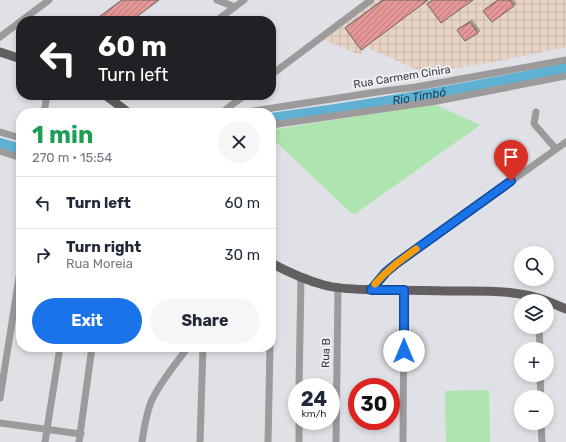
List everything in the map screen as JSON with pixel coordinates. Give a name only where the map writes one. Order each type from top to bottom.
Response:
[{"type":"main road","points":[[0,52],[16,57]]},
{"type":"main road","points":[[115,100],[124,108]]},
{"type":"main road","points":[[276,265],[301,278],[338,288],[371,290],[491,291],[520,294]]},
{"type":"main road","points":[[554,304],[566,309]]},
{"type":"street","points":[[28,16],[49,0]]},
{"type":"street","points":[[217,0],[235,7]]},
{"type":"street","points":[[223,16],[244,0]]},
{"type":"street","points":[[276,71],[371,0]]},
{"type":"street","points":[[0,37],[16,25]]},
{"type":"street","name":"Rua Carmem Cinira","points":[[272,108],[429,85],[566,60]]},
{"type":"street","points":[[276,124],[437,101],[566,76]]},
{"type":"street","points":[[228,108],[238,100]]},
{"type":"street","points":[[536,112],[534,123],[535,126],[556,149]]},
{"type":"street","points":[[0,132],[16,137]]},
{"type":"street","points":[[371,290],[386,272],[397,263],[566,142]]},
{"type":"street","points":[[0,151],[16,156]]},
{"type":"street","points":[[299,378],[301,278]]},
{"type":"street","name":"Rua B","points":[[336,442],[338,288]]},
{"type":"street","points":[[403,442],[404,290]]},
{"type":"street","points":[[0,398],[16,297]]},
{"type":"street","points":[[45,442],[59,352]]},
{"type":"street","points":[[80,442],[91,352]]},
{"type":"street","points":[[142,442],[145,423],[151,402],[158,388],[184,352]]},
{"type":"street","points":[[200,442],[203,352]]},
{"type":"street","points":[[268,442],[270,352]]},
{"type":"street","points":[[0,423],[81,434]]},
{"type":"street","points":[[299,430],[299,442]]},
{"type":"street","points":[[541,430],[542,442]]},
{"type":"shaded area","points":[[377,0],[566,0],[566,47],[499,61],[425,73],[366,47],[360,55],[324,40]]},
{"type":"green space","points":[[434,104],[480,125],[355,214],[351,213],[276,142],[276,129]]},
{"type":"green space","points":[[489,390],[490,442],[446,442],[445,391]]},
{"type":"building","points":[[122,0],[159,0],[138,16],[101,16]]},
{"type":"building","points":[[383,0],[428,0],[361,50],[345,28]]},
{"type":"building","points":[[433,0],[473,0],[441,23],[427,4]]},
{"type":"building","points":[[498,0],[510,0],[514,6],[492,22],[483,11]]},
{"type":"building","points":[[470,22],[478,33],[465,41],[457,30]]},
{"type":"waterway","name":"Rio Timbó","points":[[276,118],[419,97],[566,69]]},
{"type":"waterway","name":"Rio Timbó","points":[[0,144],[16,149]]},
{"type":"slow traffic","points":[[375,284],[386,272],[416,249]]},
{"type":"route","points":[[404,351],[404,290],[371,290],[386,272],[397,263],[511,181]]}]
